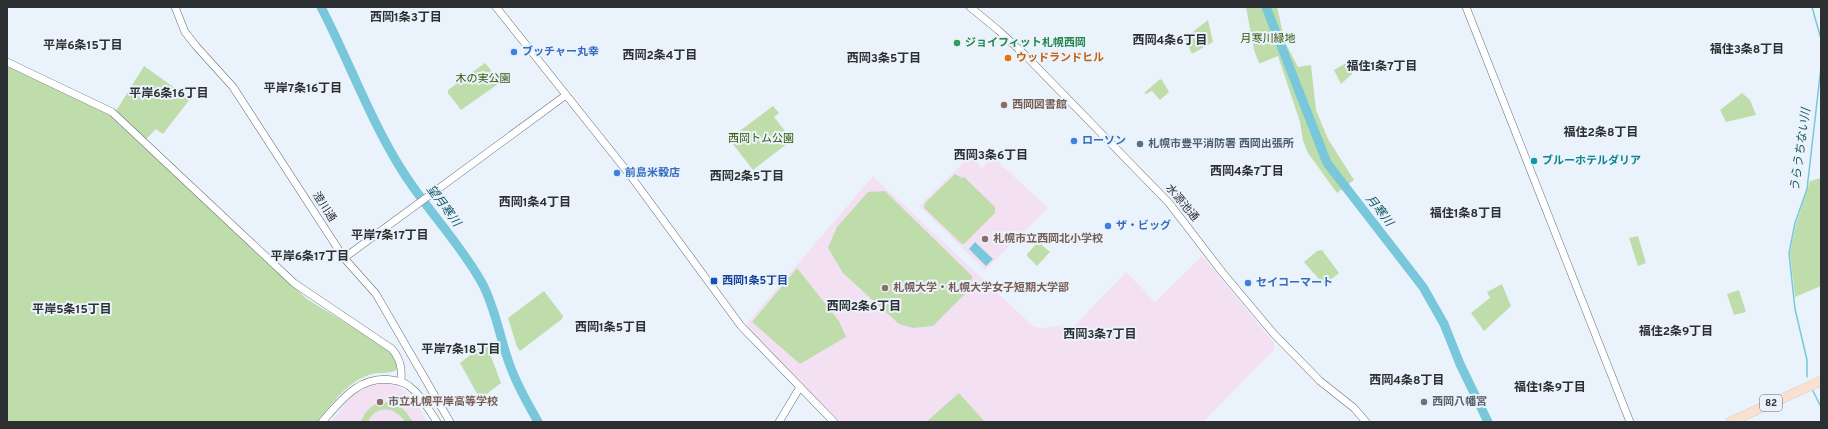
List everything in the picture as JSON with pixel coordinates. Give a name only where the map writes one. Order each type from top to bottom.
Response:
[{"type":"main road","name":"82","points":[[1730,422],[1821,381]]},
{"type":"street","name":"澄川通","points":[[174,7],[185,32],[233,87],[344,258],[376,294],[447,421]]},
{"type":"street","points":[[496,7],[630,175],[741,326],[834,422]]},
{"type":"street","name":"水源池通","points":[[970,7],[1025,55],[1164,197],[1226,277],[1274,334],[1320,382],[1354,408],[1366,422]]},
{"type":"street","points":[[1466,7],[1630,422]]},
{"type":"street","points":[[7,62],[112,112],[294,283],[392,350],[399,358],[402,370],[401,382]]},
{"type":"street","points":[[344,258],[566,95]]},
{"type":"street","points":[[322,422],[342,399],[362,384],[378,379],[401,382],[417,393],[437,422]]},
{"type":"street","points":[[779,422],[800,387]]},
{"type":"shaded area","name":"札幌市立西岡北小学校","points":[[970,156],[982,168],[992,158],[994,158],[1048,208],[985,270],[919,206]]},
{"type":"shaded area","name":"札幌大学・札幌大学女子短期大学部","points":[[873,176],[1033,326],[1041,328],[1064,325],[1072,328],[1126,272],[1155,302],[1202,256],[1275,344],[1274,350],[1203,422],[840,422],[747,326],[748,322]]},
{"type":"shaded area","name":"市立札幌平岸高等学校","points":[[378,383],[394,385],[404,390],[419,407],[427,422],[331,422],[352,395],[367,385]]},
{"type":"green space","name":"月寒川緑地","points":[[1246,7],[1277,7],[1285,42],[1298,67],[1311,65],[1316,110],[1328,139],[1354,180],[1337,193],[1308,153],[1303,141],[1300,122],[1278,56],[1259,63],[1254,50]]},
{"type":"green space","points":[[1208,20],[1213,42],[1192,54],[1185,38]]},
{"type":"green space","name":"木の実公園","points":[[485,63],[501,82],[461,110],[448,93],[448,90]]},
{"type":"green space","points":[[1346,63],[1348,64],[1352,74],[1341,84],[1334,70]]},
{"type":"green space","points":[[7,65],[108,114],[307,299],[377,342],[392,353],[397,361],[399,369],[361,378],[340,395],[317,422],[7,422]]},
{"type":"green space","points":[[144,66],[190,99],[163,134],[156,129],[146,139],[116,111]]},
{"type":"green space","points":[[1160,79],[1169,92],[1160,100],[1152,91],[1146,94],[1144,93]]},
{"type":"green space","points":[[1742,93],[1750,100],[1756,115],[1726,122],[1720,110]]},
{"type":"green space","name":"西岡トム公園","points":[[773,106],[779,113],[774,117],[792,140],[753,170],[729,139]]},
{"type":"green space","points":[[955,174],[962,178],[964,177],[995,207],[995,213],[964,244],[962,244],[924,208],[925,203]]},
{"type":"green space","points":[[1821,178],[1821,286],[1795,297],[1790,253],[1796,224],[1810,181]]},
{"type":"green space","points":[[885,191],[972,276],[970,289],[933,326],[913,328],[899,324],[843,273],[828,248],[837,227],[868,192]]},
{"type":"green space","points":[[1638,236],[1646,263],[1638,266],[1629,238]]},
{"type":"green space","points":[[1038,242],[1050,252],[1037,266],[1027,256],[1027,254]]},
{"type":"green space","points":[[1322,250],[1339,273],[1324,285],[1304,262],[1317,251]]},
{"type":"green space","points":[[797,268],[839,321],[846,337],[800,364],[752,322]]},
{"type":"green space","points":[[1502,284],[1511,306],[1484,331],[1471,313],[1490,298],[1487,292]]},
{"type":"green space","points":[[1739,290],[1746,312],[1734,315],[1727,294]]},
{"type":"green space","points":[[544,291],[563,316],[562,319],[520,351],[517,347],[508,318]]},
{"type":"green space","points":[[486,343],[501,383],[480,399],[460,363]]},
{"type":"green space","points":[[959,393],[985,422],[926,422]]},
{"type":"green space","points":[[386,402],[395,404],[402,408],[413,422],[405,422],[397,413],[381,410],[376,412],[368,422],[361,422],[370,408],[377,404]]},
{"type":"water","points":[[975,242],[993,259],[986,266],[969,249]]},
{"type":"waterway","name":"望月寒川","points":[[321,7],[380,132],[391,152],[412,186],[464,254],[482,283],[494,311],[514,376],[538,422]]},
{"type":"waterway","name":"月寒川","points":[[1266,7],[1327,163],[1423,287],[1444,324],[1460,364],[1488,422]]},
{"type":"waterway","name":"うらうちない川","points":[[1812,7],[1821,39]]},
{"type":"waterway","name":"うらうちない川","points":[[1807,377],[1807,360],[1795,309],[1789,253],[1795,223],[1807,189],[1821,67]]},
{"type":"waterway","name":"うらうちない川","points":[[1813,391],[1821,407]]},
{"type":"place","name":"ジョイフィット札幌西岡","points":[[957,43]]},
{"type":"place","name":"ブッチャー丸幸","points":[[514,52]]},
{"type":"place","name":"ウッドランドヒル","points":[[1008,58]]},
{"type":"place","name":"西岡図書館","points":[[1004,105]]},
{"type":"place","name":"ローソン","points":[[1074,141]]},
{"type":"place","name":"札幌市豊平消防署 西岡出張所","points":[[1140,144]]},
{"type":"place","name":"ブルーホテルダリア","points":[[1534,161]]},
{"type":"place","name":"前島米穀店","points":[[617,173]]},
{"type":"place","name":"ザ・ビッグ","points":[[1108,226]]},
{"type":"place","name":"札幌市立西岡北小学校","points":[[985,239]]},
{"type":"place","name":"西岡1条5丁目","points":[[714,281]]},
{"type":"place","name":"セイコーマート","points":[[1248,283]]},
{"type":"place","name":"札幌大学・札幌大学女子短期大学部","points":[[885,288]]},
{"type":"place","name":"市立札幌平岸高等学校","points":[[380,402]]},
{"type":"place","name":"西岡八幡宮","points":[[1424,402]]},
{"type":"district","name":"西岡1条3丁目","points":[[406,18]]},
{"type":"district","name":"西岡4条6丁目","points":[[1170,41]]},
{"type":"district","name":"平岸6条15丁目","points":[[83,46]]},
{"type":"district","name":"福住3条8丁目","points":[[1747,50]]},
{"type":"district","name":"西岡2条4丁目","points":[[660,56]]},
{"type":"district","name":"西岡3条5丁目","points":[[884,59]]},
{"type":"district","name":"福住1条7丁目","points":[[1382,67]]},
{"type":"district","name":"平岸7条16丁目","points":[[303,89]]},
{"type":"district","name":"平岸6条16丁目","points":[[169,94]]},
{"type":"district","name":"福住2条8丁目","points":[[1601,133]]},
{"type":"district","name":"西岡3条6丁目","points":[[991,156]]},
{"type":"district","name":"西岡4条7丁目","points":[[1247,172]]},
{"type":"district","name":"西岡2条5丁目","points":[[747,177]]},
{"type":"district","name":"西岡1条4丁目","points":[[535,203]]},
{"type":"district","name":"福住1条8丁目","points":[[1466,214]]},
{"type":"district","name":"平岸7条17丁目","points":[[390,236]]},
{"type":"district","name":"平岸6条17丁目","points":[[310,257]]},
{"type":"district","name":"西岡2条6丁目","points":[[864,307]]},
{"type":"district","name":"平岸5条15丁目","points":[[72,310]]},
{"type":"district","name":"西岡1条5丁目","points":[[611,328]]},
{"type":"district","name":"福住2条9丁目","points":[[1676,332]]},
{"type":"district","name":"西岡3条7丁目","points":[[1100,335]]},
{"type":"district","name":"平岸7条18丁目","points":[[461,350]]},
{"type":"district","name":"西岡4条8丁目","points":[[1407,381]]},
{"type":"district","name":"福住1条9丁目","points":[[1550,388]]}]
